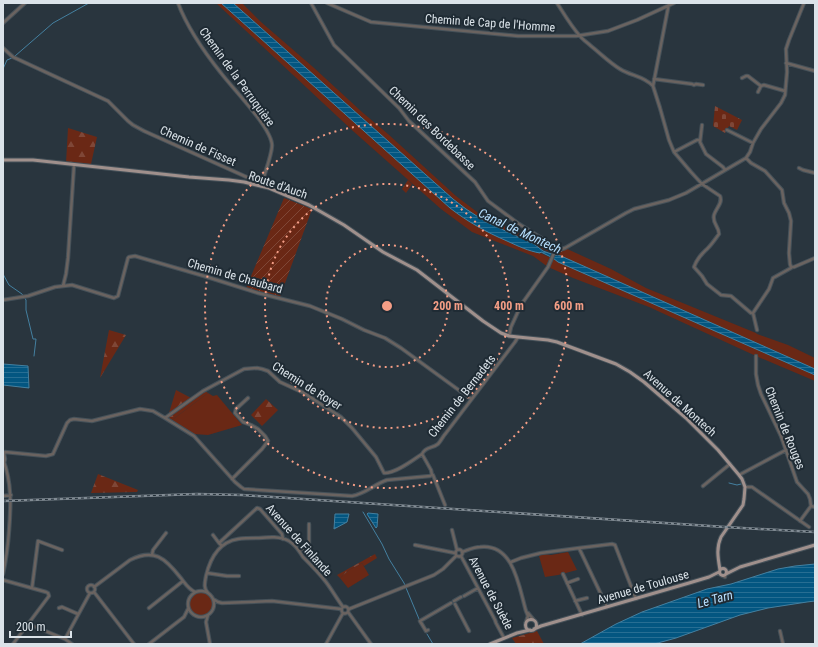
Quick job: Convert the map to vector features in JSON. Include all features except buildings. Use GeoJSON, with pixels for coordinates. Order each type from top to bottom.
{"type":"FeatureCollection","features":[{"type":"Feature","properties":{"kind":"main road","name":"Route d'Auch"},"geometry":{"type":"LineString","coordinates":[[3,160],[33,160],[229,180],[261,186],[309,204],[324,213],[382,252],[421,273],[483,321],[501,333],[509,336]]}},
{"type":"Feature","properties":{"kind":"main road","name":"Avenue de Montech"},"geometry":{"type":"LineString","coordinates":[[509,336],[557,342],[616,364],[630,372],[644,382],[705,436],[739,475],[745,487]]}},
{"type":"Feature","properties":{"kind":"main road"},"geometry":{"type":"LineString","coordinates":[[723,572],[718,560],[717,551],[719,541],[743,505],[745,487]]}},
{"type":"Feature","properties":{"kind":"main road","name":"Avenue de Toulouse"},"geometry":{"type":"LineString","coordinates":[[534,629],[815,545]]}},
{"type":"Feature","properties":{"kind":"main road"},"geometry":{"type":"LineString","coordinates":[[517,633],[523,629],[530,619],[547,625]]}},
{"type":"Feature","properties":{"kind":"main road"},"geometry":{"type":"LineString","coordinates":[[490,644],[517,633],[534,629],[536,626],[534,620]]}},
{"type":"Feature","properties":{"kind":"main road"},"geometry":{"type":"LineString","coordinates":[[526,623],[526,628],[530,630]]}},
{"type":"Feature","properties":{"kind":"street"},"geometry":{"type":"LineString","coordinates":[[3,23],[25,3]]}},
{"type":"Feature","properties":{"kind":"street","name":"Chemin de la Perruquière"},"geometry":{"type":"LineString","coordinates":[[178,3],[182,15],[212,62],[255,114],[271,139],[271,151],[261,186]]}},
{"type":"Feature","properties":{"kind":"street","name":"Chemin des Bordebasse"},"geometry":{"type":"LineString","coordinates":[[311,3],[334,45],[399,108],[408,120],[474,182],[488,201],[519,224],[549,242],[555,252]]}},
{"type":"Feature","properties":{"kind":"street","name":"Chemin de Cap de l'Homme"},"geometry":{"type":"LineString","coordinates":[[327,3],[371,22],[518,36],[580,36],[608,31],[674,3]]}},
{"type":"Feature","properties":{"kind":"street"},"geometry":{"type":"LineString","coordinates":[[557,3],[580,36],[617,67],[630,75],[649,82],[653,86]]}},
{"type":"Feature","properties":{"kind":"street"},"geometry":{"type":"LineString","coordinates":[[509,336],[511,327],[521,305],[548,267],[555,252],[565,248],[634,209],[677,197],[746,158],[761,129],[781,103],[784,95],[787,72],[786,50],[788,40],[804,3]]}},
{"type":"Feature","properties":{"kind":"street"},"geometry":{"type":"LineString","coordinates":[[669,4],[653,86],[674,152],[702,184],[721,198],[721,202],[715,212],[714,217],[714,222],[718,228],[718,234],[708,248],[700,255],[695,262],[694,267],[707,284],[721,295],[731,296],[753,313],[757,330]]}},
{"type":"Feature","properties":{"kind":"street","name":"Chemin de Fisset"},"geometry":{"type":"LineString","coordinates":[[3,48],[14,57],[108,101],[133,125],[144,131],[251,179],[255,184]]}},
{"type":"Feature","properties":{"kind":"street"},"geometry":{"type":"LineString","coordinates":[[786,63],[815,70]]}},
{"type":"Feature","properties":{"kind":"street"},"geometry":{"type":"LineString","coordinates":[[742,78],[748,76],[761,86],[765,85],[785,91]]}},
{"type":"Feature","properties":{"kind":"street"},"geometry":{"type":"LineString","coordinates":[[654,80],[703,85]]}},
{"type":"Feature","properties":{"kind":"street"},"geometry":{"type":"LineString","coordinates":[[758,92],[761,86]]}},
{"type":"Feature","properties":{"kind":"street"},"geometry":{"type":"LineString","coordinates":[[702,125],[700,140],[706,154],[725,170]]}},
{"type":"Feature","properties":{"kind":"street"},"geometry":{"type":"LineString","coordinates":[[727,130],[753,143]]}},
{"type":"Feature","properties":{"kind":"street"},"geometry":{"type":"LineString","coordinates":[[674,152],[697,140],[700,140]]}},
{"type":"Feature","properties":{"kind":"street"},"geometry":{"type":"LineString","coordinates":[[746,158],[751,163],[765,171],[782,190],[784,203],[791,221],[789,253],[791,267]]}},
{"type":"Feature","properties":{"kind":"street"},"geometry":{"type":"LineString","coordinates":[[63,286],[68,258],[74,165]]}},
{"type":"Feature","properties":{"kind":"street"},"geometry":{"type":"LineString","coordinates":[[799,168],[815,174]]}},
{"type":"Feature","properties":{"kind":"street","name":"Chemin de Chaubard"},"geometry":{"type":"LineString","coordinates":[[3,300],[24,297],[55,287],[72,285],[114,298],[118,296],[128,258],[135,256],[258,293],[310,306],[342,318],[364,330],[385,338],[472,399]]}},
{"type":"Feature","properties":{"kind":"street"},"geometry":{"type":"LineString","coordinates":[[753,313],[769,289],[773,278],[791,267],[815,258]]}},
{"type":"Feature","properties":{"kind":"street","name":"Chemin de Bernadets"},"geometry":{"type":"LineString","coordinates":[[422,454],[426,449],[434,446],[440,441],[518,337]]}},
{"type":"Feature","properties":{"kind":"street","name":"Chemin de Rouges"},"geometry":{"type":"LineString","coordinates":[[756,356],[756,374],[758,385],[786,450],[797,482],[808,494],[811,506]]}},
{"type":"Feature","properties":{"kind":"street","name":"Chemin de Royer"},"geometry":{"type":"LineString","coordinates":[[165,418],[203,391],[244,369],[262,369],[268,371],[280,382],[304,393],[341,417],[376,457],[384,472],[386,473],[392,471],[408,464],[422,454]]}},
{"type":"Feature","properties":{"kind":"street"},"geometry":{"type":"LineString","coordinates":[[232,479],[268,441],[266,436],[258,429],[243,422],[235,413],[236,409],[248,398]]}},
{"type":"Feature","properties":{"kind":"street"},"geometry":{"type":"LineString","coordinates":[[4,463],[5,452],[46,456],[53,454],[67,423],[70,420],[92,421],[140,409],[153,411],[194,436],[232,479],[245,489],[351,496],[358,495],[380,482],[387,480],[432,475]]}},
{"type":"Feature","properties":{"kind":"street"},"geometry":{"type":"LineString","coordinates":[[739,475],[786,450]]}},
{"type":"Feature","properties":{"kind":"street"},"geometry":{"type":"LineString","coordinates":[[422,454],[431,470],[445,505]]}},
{"type":"Feature","properties":{"kind":"street"},"geometry":{"type":"LineString","coordinates":[[3,459],[8,474],[11,511],[8,547],[3,574]]}},
{"type":"Feature","properties":{"kind":"street"},"geometry":{"type":"LineString","coordinates":[[703,486],[730,464]]}},
{"type":"Feature","properties":{"kind":"street"},"geometry":{"type":"LineString","coordinates":[[745,487],[752,487],[809,527]]}},
{"type":"Feature","properties":{"kind":"street"},"geometry":{"type":"LineString","coordinates":[[3,496],[10,495]]}},
{"type":"Feature","properties":{"kind":"street"},"geometry":{"type":"LineString","coordinates":[[800,521],[811,506],[815,507]]}},
{"type":"Feature","properties":{"kind":"street","name":"Avenue de Finlande"},"geometry":{"type":"LineString","coordinates":[[219,543],[257,508],[260,509],[282,534],[283,539],[292,543],[325,582],[342,608],[343,613]]}},
{"type":"Feature","properties":{"kind":"street"},"geometry":{"type":"LineString","coordinates":[[299,551],[309,543],[309,524]]}},
{"type":"Feature","properties":{"kind":"street"},"geometry":{"type":"LineString","coordinates":[[452,530],[456,553]]}},
{"type":"Feature","properties":{"kind":"street"},"geometry":{"type":"LineString","coordinates":[[152,555],[153,550],[166,533]]}},
{"type":"Feature","properties":{"kind":"street"},"geometry":{"type":"LineString","coordinates":[[213,535],[222,546]]}},
{"type":"Feature","properties":{"kind":"street"},"geometry":{"type":"LineString","coordinates":[[199,617],[205,617],[208,615],[212,612],[214,607],[213,600],[205,589],[205,584],[212,557],[222,546],[237,539],[271,537],[283,539]]}},
{"type":"Feature","properties":{"kind":"street"},"geometry":{"type":"LineString","coordinates":[[32,588],[38,541],[62,550]]}},
{"type":"Feature","properties":{"kind":"street"},"geometry":{"type":"LineString","coordinates":[[510,562],[541,553],[612,544],[615,545],[636,599]]}},
{"type":"Feature","properties":{"kind":"street"},"geometry":{"type":"LineString","coordinates":[[415,545],[456,553],[459,557],[462,555],[462,552]]}},
{"type":"Feature","properties":{"kind":"street"},"geometry":{"type":"LineString","coordinates":[[326,644],[343,613],[346,614],[348,610],[438,573],[460,550],[462,552],[479,547],[494,548],[503,554],[510,562],[528,616],[526,623]]}},
{"type":"Feature","properties":{"kind":"street"},"geometry":{"type":"LineString","coordinates":[[578,548],[607,607]]}},
{"type":"Feature","properties":{"kind":"street"},"geometry":{"type":"LineString","coordinates":[[65,639],[90,593],[88,590],[89,587],[94,587],[130,560],[141,555],[152,555],[165,560],[188,588],[190,597],[188,601],[188,609],[184,617]]}},
{"type":"Feature","properties":{"kind":"street","name":"Avenue de Suède"},"geometry":{"type":"LineString","coordinates":[[461,556],[504,638]]}},
{"type":"Feature","properties":{"kind":"street"},"geometry":{"type":"LineString","coordinates":[[207,573],[239,576]]}},
{"type":"Feature","properties":{"kind":"street"},"geometry":{"type":"LineString","coordinates":[[563,574],[582,615]]}},
{"type":"Feature","properties":{"kind":"street"},"geometry":{"type":"LineString","coordinates":[[567,583],[578,579]]}},
{"type":"Feature","properties":{"kind":"street"},"geometry":{"type":"LineString","coordinates":[[3,580],[49,594],[49,598],[13,644]]}},
{"type":"Feature","properties":{"kind":"street"},"geometry":{"type":"LineString","coordinates":[[149,608],[183,581]]}},
{"type":"Feature","properties":{"kind":"street"},"geometry":{"type":"LineString","coordinates":[[199,591],[205,584]]}},
{"type":"Feature","properties":{"kind":"street"},"geometry":{"type":"LineString","coordinates":[[94,587],[94,592],[134,644]]}},
{"type":"Feature","properties":{"kind":"street"},"geometry":{"type":"LineString","coordinates":[[188,588],[195,592]]}},
{"type":"Feature","properties":{"kind":"street"},"geometry":{"type":"LineString","coordinates":[[428,630],[426,631],[420,621],[478,588]]}},
{"type":"Feature","properties":{"kind":"street"},"geometry":{"type":"LineString","coordinates":[[190,597],[195,592],[199,591],[208,593]]}},
{"type":"Feature","properties":{"kind":"street"},"geometry":{"type":"LineString","coordinates":[[90,593],[94,592]]}},
{"type":"Feature","properties":{"kind":"street","name":"Avenue de Toulouse"},"geometry":{"type":"LineString","coordinates":[[575,601],[587,598]]}},
{"type":"Feature","properties":{"kind":"street"},"geometry":{"type":"LineString","coordinates":[[213,600],[222,603],[272,601],[342,608],[346,606],[371,644]]}},
{"type":"Feature","properties":{"kind":"street"},"geometry":{"type":"LineString","coordinates":[[214,607],[222,603]]}},
{"type":"Feature","properties":{"kind":"street"},"geometry":{"type":"LineString","coordinates":[[454,603],[469,631]]}},
{"type":"Feature","properties":{"kind":"street"},"geometry":{"type":"LineString","coordinates":[[59,608],[62,607],[78,614]]}},
{"type":"Feature","properties":{"kind":"street"},"geometry":{"type":"LineString","coordinates":[[188,609],[192,614],[203,620],[206,625]]}},
{"type":"Feature","properties":{"kind":"street"},"geometry":{"type":"LineString","coordinates":[[526,611],[534,620]]}},
{"type":"Feature","properties":{"kind":"street"},"geometry":{"type":"LineString","coordinates":[[149,644],[184,617],[192,614]]}},
{"type":"Feature","properties":{"kind":"street"},"geometry":{"type":"LineString","coordinates":[[208,615],[206,625],[210,644]]}},
{"type":"Feature","properties":{"kind":"street"},"geometry":{"type":"LineString","coordinates":[[28,624],[65,639],[72,644]]}},
{"type":"Feature","properties":{"kind":"street"},"geometry":{"type":"LineString","coordinates":[[780,631],[783,644]]}},
{"type":"Feature","properties":{"kind":"green space"},"geometry":{"type":"Polygon","coordinates":[[[216,3],[221,3],[450,208],[470,222],[515,245],[540,253],[815,375],[815,381],[649,307],[548,267],[533,256],[472,232],[441,209],[353,131],[216,3]]]}},
{"type":"Feature","properties":{"kind":"green space"},"geometry":{"type":"Polygon","coordinates":[[[233,3],[242,3],[261,22],[456,196],[477,212],[495,222],[527,236],[533,233],[549,243],[556,251],[565,248],[611,269],[646,288],[757,334],[788,345],[815,358],[815,369],[561,256],[542,249],[486,222],[453,199],[233,3]]]}},
{"type":"Feature","properties":{"kind":"green space"},"geometry":{"type":"Polygon","coordinates":[[[715,106],[742,120],[737,130],[729,126],[725,133],[713,126],[715,106]]]}},
{"type":"Feature","properties":{"kind":"green space"},"geometry":{"type":"Polygon","coordinates":[[[68,128],[97,137],[91,164],[66,163],[68,128]]]}},
{"type":"Feature","properties":{"kind":"green space"},"geometry":{"type":"Polygon","coordinates":[[[408,180],[412,184],[406,193],[402,189],[408,180]]]}},
{"type":"Feature","properties":{"kind":"green space"},"geometry":{"type":"Polygon","coordinates":[[[284,198],[312,209],[280,297],[246,288],[284,198]]]}},
{"type":"Feature","properties":{"kind":"green space"},"geometry":{"type":"Polygon","coordinates":[[[109,330],[126,335],[100,378],[109,330]]]}},
{"type":"Feature","properties":{"kind":"green space"},"geometry":{"type":"Polygon","coordinates":[[[176,390],[193,399],[205,391],[208,393],[172,420],[165,416],[169,413],[176,390]]]}},
{"type":"Feature","properties":{"kind":"green space"},"geometry":{"type":"Polygon","coordinates":[[[208,393],[213,396],[217,395],[242,425],[208,435],[194,434],[172,420],[208,393]]]}},
{"type":"Feature","properties":{"kind":"green space"},"geometry":{"type":"Polygon","coordinates":[[[266,399],[278,410],[262,426],[251,415],[266,399]]]}},
{"type":"Feature","properties":{"kind":"green space"},"geometry":{"type":"Polygon","coordinates":[[[98,474],[138,490],[137,492],[91,493],[98,474]]]}},
{"type":"Feature","properties":{"kind":"green space"},"geometry":{"type":"Polygon","coordinates":[[[568,552],[577,570],[545,577],[539,556],[543,554],[551,555],[568,552]]]}},
{"type":"Feature","properties":{"kind":"green space"},"geometry":{"type":"Polygon","coordinates":[[[375,554],[377,558],[364,566],[362,563],[349,570],[340,578],[337,575],[375,554]]]}},
{"type":"Feature","properties":{"kind":"green space"},"geometry":{"type":"Polygon","coordinates":[[[362,563],[369,575],[348,588],[340,578],[349,570],[362,563]]]}},
{"type":"Feature","properties":{"kind":"green space"},"geometry":{"type":"Polygon","coordinates":[[[201,592],[209,596],[213,604],[209,612],[201,616],[193,612],[189,604],[193,596],[201,592]]]}},
{"type":"Feature","properties":{"kind":"green space"},"geometry":{"type":"Polygon","coordinates":[[[537,631],[544,644],[516,644],[512,638],[537,631]]]}},
{"type":"Feature","properties":{"kind":"water"},"geometry":{"type":"Polygon","coordinates":[[[221,3],[233,3],[453,199],[486,222],[534,244],[543,251],[561,256],[815,369],[815,375],[558,262],[541,252],[531,251],[515,245],[470,222],[450,208],[221,3]]]}},
{"type":"Feature","properties":{"kind":"water"},"geometry":{"type":"Polygon","coordinates":[[[3,364],[28,366],[29,388],[3,385],[3,364]]]}},
{"type":"Feature","properties":{"kind":"water"},"geometry":{"type":"Polygon","coordinates":[[[335,514],[349,514],[347,522],[334,529],[335,514]]]}},
{"type":"Feature","properties":{"kind":"water"},"geometry":{"type":"Polygon","coordinates":[[[367,514],[378,514],[376,528],[367,514]]]}},
{"type":"Feature","properties":{"kind":"water","name":"Le Tarn"},"geometry":{"type":"Polygon","coordinates":[[[815,564],[815,601],[768,608],[740,615],[676,638],[654,644],[580,644],[616,624],[642,612],[707,589],[731,584],[778,569],[815,564]]]}},
{"type":"Feature","properties":{"kind":"waterway"},"geometry":{"type":"LineString","coordinates":[[15,56],[53,23],[89,3]]}},
{"type":"Feature","properties":{"kind":"waterway"},"geometry":{"type":"LineString","coordinates":[[3,69],[7,60],[12,58]]}},
{"type":"Feature","properties":{"kind":"waterway"},"geometry":{"type":"LineString","coordinates":[[3,274],[9,285],[22,294],[26,300],[26,310],[33,339],[36,339],[34,356]]}},
{"type":"Feature","properties":{"kind":"waterway"},"geometry":{"type":"LineString","coordinates":[[729,483],[737,485],[741,484]]}},
{"type":"Feature","properties":{"kind":"waterway"},"geometry":{"type":"LineString","coordinates":[[363,512],[404,583],[419,619]]}},
{"type":"Feature","properties":{"kind":"waterway"},"geometry":{"type":"LineString","coordinates":[[427,634],[433,644]]}},
{"type":"Feature","properties":{"kind":"railway"},"geometry":{"type":"LineString","coordinates":[[3,501],[197,494],[242,495],[815,532]]}},
{"type":"Feature","properties":{"kind":"water label","name":"Canal de Montech"},"geometry":{"type":"Point","coordinates":[520,231]}}]}
